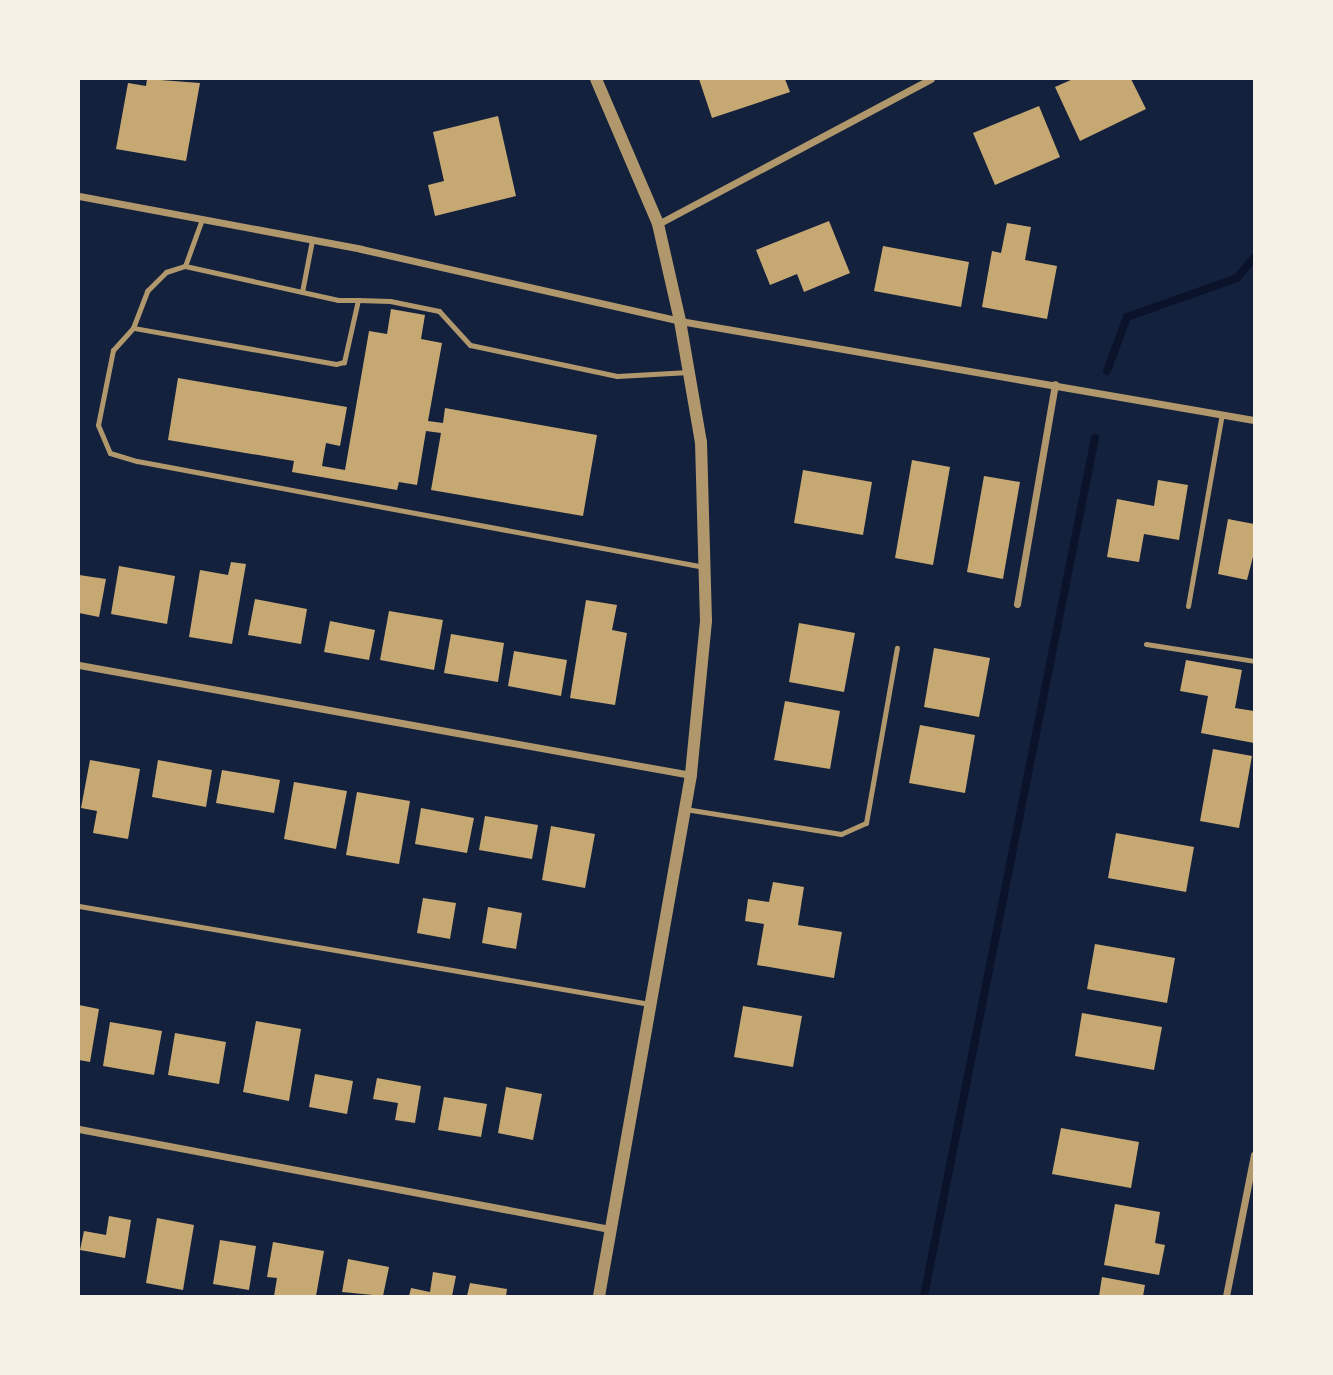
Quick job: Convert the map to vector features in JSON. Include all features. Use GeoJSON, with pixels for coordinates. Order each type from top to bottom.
{"type":"FeatureCollection","features":[{"type":"Feature","properties":{"kind":"street"},"geometry":{"type":"LineString","coordinates":[[596,79],[658,224],[680,321],[701,443],[706,621],[691,775],[599,1296]]}},
{"type":"Feature","properties":{"kind":"street"},"geometry":{"type":"LineString","coordinates":[[658,224],[932,79]]}},
{"type":"Feature","properties":{"kind":"street"},"geometry":{"type":"LineString","coordinates":[[79,196],[312,240],[680,321],[1254,420]]}},
{"type":"Feature","properties":{"kind":"street"},"geometry":{"type":"LineString","coordinates":[[1017,604],[1055,384]]}},
{"type":"Feature","properties":{"kind":"street"},"geometry":{"type":"LineString","coordinates":[[79,665],[691,775]]}},
{"type":"Feature","properties":{"kind":"street"},"geometry":{"type":"LineString","coordinates":[[79,1129],[610,1229]]}},
{"type":"Feature","properties":{"kind":"street"},"geometry":{"type":"LineString","coordinates":[[1226,1296],[1254,1155]]}},
{"type":"Feature","properties":{"kind":"lane"},"geometry":{"type":"LineString","coordinates":[[185,266],[202,219]]}},
{"type":"Feature","properties":{"kind":"lane"},"geometry":{"type":"LineString","coordinates":[[302,292],[312,240]]}},
{"type":"Feature","properties":{"kind":"lane"},"geometry":{"type":"LineString","coordinates":[[689,372],[617,376],[470,345],[439,311],[390,301],[358,300],[302,292],[185,266],[166,272],[147,291],[133,328],[113,350],[98,425],[110,453],[705,567]]}},
{"type":"Feature","properties":{"kind":"lane"},"geometry":{"type":"LineString","coordinates":[[133,328],[336,364],[344,362],[358,300]]}},
{"type":"Feature","properties":{"kind":"lane"},"geometry":{"type":"LineString","coordinates":[[1188,606],[1222,414]]}},
{"type":"Feature","properties":{"kind":"lane"},"geometry":{"type":"LineString","coordinates":[[1146,644],[1254,661]]}},
{"type":"Feature","properties":{"kind":"lane"},"geometry":{"type":"LineString","coordinates":[[685,809],[841,834],[866,822],[897,648]]}},
{"type":"Feature","properties":{"kind":"lane"},"geometry":{"type":"LineString","coordinates":[[79,906],[650,1004]]}},
{"type":"Feature","properties":{"kind":"building"},"geometry":{"type":"Polygon","coordinates":[[[147,79],[200,83],[186,161],[116,149],[128,83],[146,86],[147,79]]]}},
{"type":"Feature","properties":{"kind":"building"},"geometry":{"type":"Polygon","coordinates":[[[699,79],[785,79],[790,92],[712,118],[699,79]]]}},
{"type":"Feature","properties":{"kind":"building"},"geometry":{"type":"Polygon","coordinates":[[[1073,79],[1131,79],[1146,109],[1080,141],[1055,87],[1073,79]]]}},
{"type":"Feature","properties":{"kind":"building"},"geometry":{"type":"Polygon","coordinates":[[[1039,106],[1060,157],[995,185],[973,133],[1039,106]]]}},
{"type":"Feature","properties":{"kind":"building"},"geometry":{"type":"Polygon","coordinates":[[[498,116],[516,196],[435,216],[428,185],[444,181],[433,132],[498,116]]]}},
{"type":"Feature","properties":{"kind":"building"},"geometry":{"type":"Polygon","coordinates":[[[829,221],[850,273],[804,292],[797,274],[770,285],[756,250],[829,221]]]}},
{"type":"Feature","properties":{"kind":"building"},"geometry":{"type":"Polygon","coordinates":[[[1007,223],[1031,227],[1025,260],[1057,266],[1047,319],[982,307],[992,251],[1001,253],[1007,223]]]}},
{"type":"Feature","properties":{"kind":"building"},"geometry":{"type":"Polygon","coordinates":[[[883,246],[969,262],[961,307],[874,291],[883,246]]]}},
{"type":"Feature","properties":{"kind":"building"},"geometry":{"type":"Polygon","coordinates":[[[391,309],[425,315],[421,339],[442,343],[428,421],[443,423],[445,408],[597,435],[583,516],[431,490],[441,433],[426,431],[417,485],[399,482],[397,490],[292,472],[294,461],[168,440],[178,378],[347,407],[340,446],[326,443],[322,466],[345,470],[369,331],[387,334],[391,309]]]}},
{"type":"Feature","properties":{"kind":"building"},"geometry":{"type":"Polygon","coordinates":[[[912,460],[950,467],[933,565],[895,558],[912,460]]]}},
{"type":"Feature","properties":{"kind":"building"},"geometry":{"type":"Polygon","coordinates":[[[803,470],[872,482],[863,535],[794,523],[803,470]]]}},
{"type":"Feature","properties":{"kind":"building"},"geometry":{"type":"Polygon","coordinates":[[[984,476],[1020,482],[1003,579],[967,572],[984,476]]]}},
{"type":"Feature","properties":{"kind":"building"},"geometry":{"type":"Polygon","coordinates":[[[1158,480],[1188,485],[1179,540],[1144,534],[1139,562],[1107,557],[1117,499],[1154,506],[1158,480]]]}},
{"type":"Feature","properties":{"kind":"building"},"geometry":{"type":"Polygon","coordinates":[[[1228,519],[1254,524],[1254,553],[1247,580],[1218,574],[1228,519]]]}},
{"type":"Feature","properties":{"kind":"building"},"geometry":{"type":"Polygon","coordinates":[[[231,562],[246,564],[232,644],[189,637],[200,570],[228,575],[231,562]]]}},
{"type":"Feature","properties":{"kind":"building"},"geometry":{"type":"Polygon","coordinates":[[[119,566],[175,576],[167,624],[111,614],[119,566]]]}},
{"type":"Feature","properties":{"kind":"building"},"geometry":{"type":"Polygon","coordinates":[[[79,575],[106,579],[99,617],[79,613],[79,575]]]}},
{"type":"Feature","properties":{"kind":"building"},"geometry":{"type":"Polygon","coordinates":[[[255,599],[307,609],[301,644],[248,635],[255,599]]]}},
{"type":"Feature","properties":{"kind":"building"},"geometry":{"type":"Polygon","coordinates":[[[586,600],[617,605],[612,630],[627,633],[615,705],[570,698],[586,600]]]}},
{"type":"Feature","properties":{"kind":"building"},"geometry":{"type":"Polygon","coordinates":[[[389,611],[443,620],[434,670],[380,660],[389,611]]]}},
{"type":"Feature","properties":{"kind":"building"},"geometry":{"type":"Polygon","coordinates":[[[330,621],[375,630],[369,660],[324,652],[330,621]]]}},
{"type":"Feature","properties":{"kind":"building"},"geometry":{"type":"Polygon","coordinates":[[[799,623],[855,633],[844,692],[789,682],[799,623]]]}},
{"type":"Feature","properties":{"kind":"building"},"geometry":{"type":"Polygon","coordinates":[[[451,634],[504,643],[498,682],[444,673],[451,634]]]}},
{"type":"Feature","properties":{"kind":"building"},"geometry":{"type":"Polygon","coordinates":[[[934,648],[990,658],[979,717],[924,707],[934,648]]]}},
{"type":"Feature","properties":{"kind":"building"},"geometry":{"type":"Polygon","coordinates":[[[514,651],[567,660],[561,696],[508,686],[514,651]]]}},
{"type":"Feature","properties":{"kind":"building"},"geometry":{"type":"Polygon","coordinates":[[[1186,660],[1242,670],[1235,708],[1254,711],[1254,743],[1201,733],[1208,696],[1180,691],[1186,660]]]}},
{"type":"Feature","properties":{"kind":"building"},"geometry":{"type":"Polygon","coordinates":[[[785,701],[840,711],[830,769],[774,760],[785,701]]]}},
{"type":"Feature","properties":{"kind":"building"},"geometry":{"type":"Polygon","coordinates":[[[920,725],[975,735],[965,793],[909,783],[920,725]]]}},
{"type":"Feature","properties":{"kind":"building"},"geometry":{"type":"Polygon","coordinates":[[[1213,749],[1252,756],[1239,828],[1200,821],[1213,749]]]}},
{"type":"Feature","properties":{"kind":"building"},"geometry":{"type":"Polygon","coordinates":[[[90,760],[140,769],[128,839],[93,833],[97,811],[81,808],[90,760]]]}},
{"type":"Feature","properties":{"kind":"building"},"geometry":{"type":"Polygon","coordinates":[[[158,760],[212,770],[206,807],[152,797],[158,760]]]}},
{"type":"Feature","properties":{"kind":"building"},"geometry":{"type":"Polygon","coordinates":[[[222,770],[280,780],[274,813],[216,803],[222,770]]]}},
{"type":"Feature","properties":{"kind":"building"},"geometry":{"type":"Polygon","coordinates":[[[294,782],[347,791],[336,849],[284,839],[294,782]]]}},
{"type":"Feature","properties":{"kind":"building"},"geometry":{"type":"Polygon","coordinates":[[[357,792],[410,801],[399,864],[346,855],[357,792]]]}},
{"type":"Feature","properties":{"kind":"building"},"geometry":{"type":"Polygon","coordinates":[[[421,808],[474,818],[467,853],[415,844],[421,808]]]}},
{"type":"Feature","properties":{"kind":"building"},"geometry":{"type":"Polygon","coordinates":[[[485,816],[538,825],[532,859],[479,850],[485,816]]]}},
{"type":"Feature","properties":{"kind":"building"},"geometry":{"type":"Polygon","coordinates":[[[551,826],[595,834],[585,888],[542,880],[551,826]]]}},
{"type":"Feature","properties":{"kind":"building"},"geometry":{"type":"Polygon","coordinates":[[[1116,833],[1194,847],[1186,892],[1108,878],[1116,833]]]}},
{"type":"Feature","properties":{"kind":"building"},"geometry":{"type":"Polygon","coordinates":[[[773,882],[804,887],[798,925],[842,932],[834,978],[757,965],[764,924],[745,921],[748,899],[769,902],[773,882]]]}},
{"type":"Feature","properties":{"kind":"building"},"geometry":{"type":"Polygon","coordinates":[[[423,898],[456,903],[450,939],[417,933],[423,898]]]}},
{"type":"Feature","properties":{"kind":"building"},"geometry":{"type":"Polygon","coordinates":[[[488,907],[522,913],[516,949],[482,943],[488,907]]]}},
{"type":"Feature","properties":{"kind":"building"},"geometry":{"type":"Polygon","coordinates":[[[1095,944],[1175,958],[1167,1003],[1087,989],[1095,944]]]}},
{"type":"Feature","properties":{"kind":"building"},"geometry":{"type":"Polygon","coordinates":[[[79,1005],[99,1009],[90,1062],[79,1060],[79,1005]]]}},
{"type":"Feature","properties":{"kind":"building"},"geometry":{"type":"Polygon","coordinates":[[[743,1006],[802,1016],[793,1067],[734,1057],[743,1006]]]}},
{"type":"Feature","properties":{"kind":"building"},"geometry":{"type":"Polygon","coordinates":[[[1082,1013],[1162,1027],[1154,1070],[1075,1056],[1082,1013]]]}},
{"type":"Feature","properties":{"kind":"building"},"geometry":{"type":"Polygon","coordinates":[[[256,1021],[301,1029],[289,1101],[243,1092],[256,1021]]]}},
{"type":"Feature","properties":{"kind":"building"},"geometry":{"type":"Polygon","coordinates":[[[110,1022],[162,1031],[154,1075],[103,1066],[110,1022]]]}},
{"type":"Feature","properties":{"kind":"building"},"geometry":{"type":"Polygon","coordinates":[[[175,1033],[226,1042],[219,1084],[168,1075],[175,1033]]]}},
{"type":"Feature","properties":{"kind":"building"},"geometry":{"type":"Polygon","coordinates":[[[315,1074],[353,1081],[347,1114],[309,1107],[315,1074]]]}},
{"type":"Feature","properties":{"kind":"building"},"geometry":{"type":"Polygon","coordinates":[[[377,1078],[421,1086],[415,1123],[395,1120],[398,1103],[373,1099],[377,1078]]]}},
{"type":"Feature","properties":{"kind":"building"},"geometry":{"type":"Polygon","coordinates":[[[506,1087],[542,1094],[533,1140],[498,1133],[506,1087]]]}},
{"type":"Feature","properties":{"kind":"building"},"geometry":{"type":"Polygon","coordinates":[[[444,1097],[487,1104],[481,1137],[438,1130],[444,1097]]]}},
{"type":"Feature","properties":{"kind":"building"},"geometry":{"type":"Polygon","coordinates":[[[1061,1128],[1139,1142],[1131,1188],[1052,1174],[1061,1128]]]}},
{"type":"Feature","properties":{"kind":"building"},"geometry":{"type":"Polygon","coordinates":[[[1115,1204],[1160,1212],[1155,1243],[1165,1245],[1159,1275],[1104,1265],[1115,1204]]]}},
{"type":"Feature","properties":{"kind":"building"},"geometry":{"type":"Polygon","coordinates":[[[109,1216],[131,1220],[125,1258],[80,1250],[84,1231],[106,1235],[109,1216]]]}},
{"type":"Feature","properties":{"kind":"building"},"geometry":{"type":"Polygon","coordinates":[[[157,1218],[194,1225],[183,1290],[146,1283],[157,1218]]]}},
{"type":"Feature","properties":{"kind":"building"},"geometry":{"type":"Polygon","coordinates":[[[220,1240],[256,1246],[249,1290],[213,1284],[220,1240]]]}},
{"type":"Feature","properties":{"kind":"building"},"geometry":{"type":"Polygon","coordinates":[[[273,1242],[324,1251],[316,1296],[274,1296],[277,1278],[267,1277],[273,1242]]]}},
{"type":"Feature","properties":{"kind":"building"},"geometry":{"type":"Polygon","coordinates":[[[348,1259],[389,1267],[383,1296],[342,1292],[348,1259]]]}},
{"type":"Feature","properties":{"kind":"building"},"geometry":{"type":"Polygon","coordinates":[[[433,1272],[456,1276],[452,1296],[409,1296],[411,1288],[430,1292],[433,1272]]]}},
{"type":"Feature","properties":{"kind":"building"},"geometry":{"type":"Polygon","coordinates":[[[1102,1277],[1145,1285],[1143,1296],[1099,1296],[1102,1277]]]}},
{"type":"Feature","properties":{"kind":"building"},"geometry":{"type":"Polygon","coordinates":[[[470,1283],[507,1289],[506,1296],[467,1296],[470,1283]]]}},
{"type":"Feature","properties":{"kind":"waterway"},"geometry":{"type":"LineString","coordinates":[[1107,371],[1127,317],[1237,278],[1254,258]]}},
{"type":"Feature","properties":{"kind":"waterway"},"geometry":{"type":"LineString","coordinates":[[924,1296],[1095,438]]}}]}
